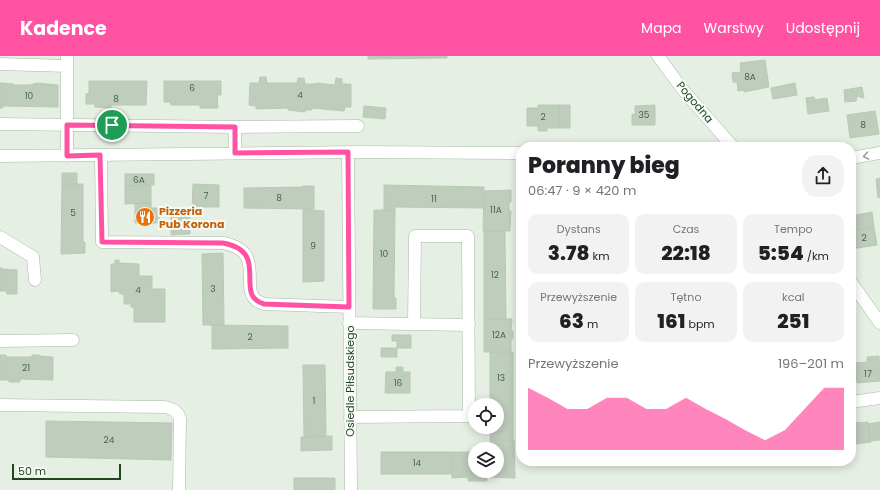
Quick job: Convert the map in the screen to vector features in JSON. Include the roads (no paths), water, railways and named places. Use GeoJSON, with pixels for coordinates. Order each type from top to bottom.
{"type":"FeatureCollection","features":[{"type":"Feature","properties":{"kind":"street","name":"Pogodna"},"geometry":{"type":"LineString","coordinates":[[658,56],[683,90],[729,142]]}},
{"type":"Feature","properties":{"kind":"street"},"geometry":{"type":"LineString","coordinates":[[0,64],[67,61],[67,156]]}},
{"type":"Feature","properties":{"kind":"street"},"geometry":{"type":"LineString","coordinates":[[0,124],[235,127],[358,126]]}},
{"type":"Feature","properties":{"kind":"street"},"geometry":{"type":"LineString","coordinates":[[235,127],[235,153]]}},
{"type":"Feature","properties":{"kind":"street"},"geometry":{"type":"LineString","coordinates":[[0,156],[348,152],[516,153]]}},
{"type":"Feature","properties":{"kind":"street","name":"Osiedle Piłsudskiego"},"geometry":{"type":"LineString","coordinates":[[348,152],[351,490]]}},
{"type":"Feature","properties":{"kind":"street"},"geometry":{"type":"LineString","coordinates":[[856,157],[880,153]]}},
{"type":"Feature","properties":{"kind":"street"},"geometry":{"type":"LineString","coordinates":[[100,155],[102,242],[223,243],[231,245],[238,248],[247,257],[249,262],[251,294],[253,299],[257,302],[264,304],[349,307]]}},
{"type":"Feature","properties":{"kind":"street"},"geometry":{"type":"LineString","coordinates":[[350,417],[469,416],[468,236],[415,236],[414,324]]}},
{"type":"Feature","properties":{"kind":"street"},"geometry":{"type":"LineString","coordinates":[[0,237],[32,257],[35,280]]}},
{"type":"Feature","properties":{"kind":"street"},"geometry":{"type":"LineString","coordinates":[[856,289],[880,323]]}},
{"type":"Feature","properties":{"kind":"street"},"geometry":{"type":"LineString","coordinates":[[349,323],[469,325]]}},
{"type":"Feature","properties":{"kind":"street"},"geometry":{"type":"LineString","coordinates":[[0,341],[73,340]]}},
{"type":"Feature","properties":{"kind":"street"},"geometry":{"type":"LineString","coordinates":[[856,401],[880,398]]}},
{"type":"Feature","properties":{"kind":"street"},"geometry":{"type":"LineString","coordinates":[[0,405],[171,408],[176,411],[180,419],[179,490]]}},
{"type":"Feature","properties":{"kind":"place","name":"Pizzeria Pub Korona"},"geometry":{"type":"Point","coordinates":[145,217]}}]}
